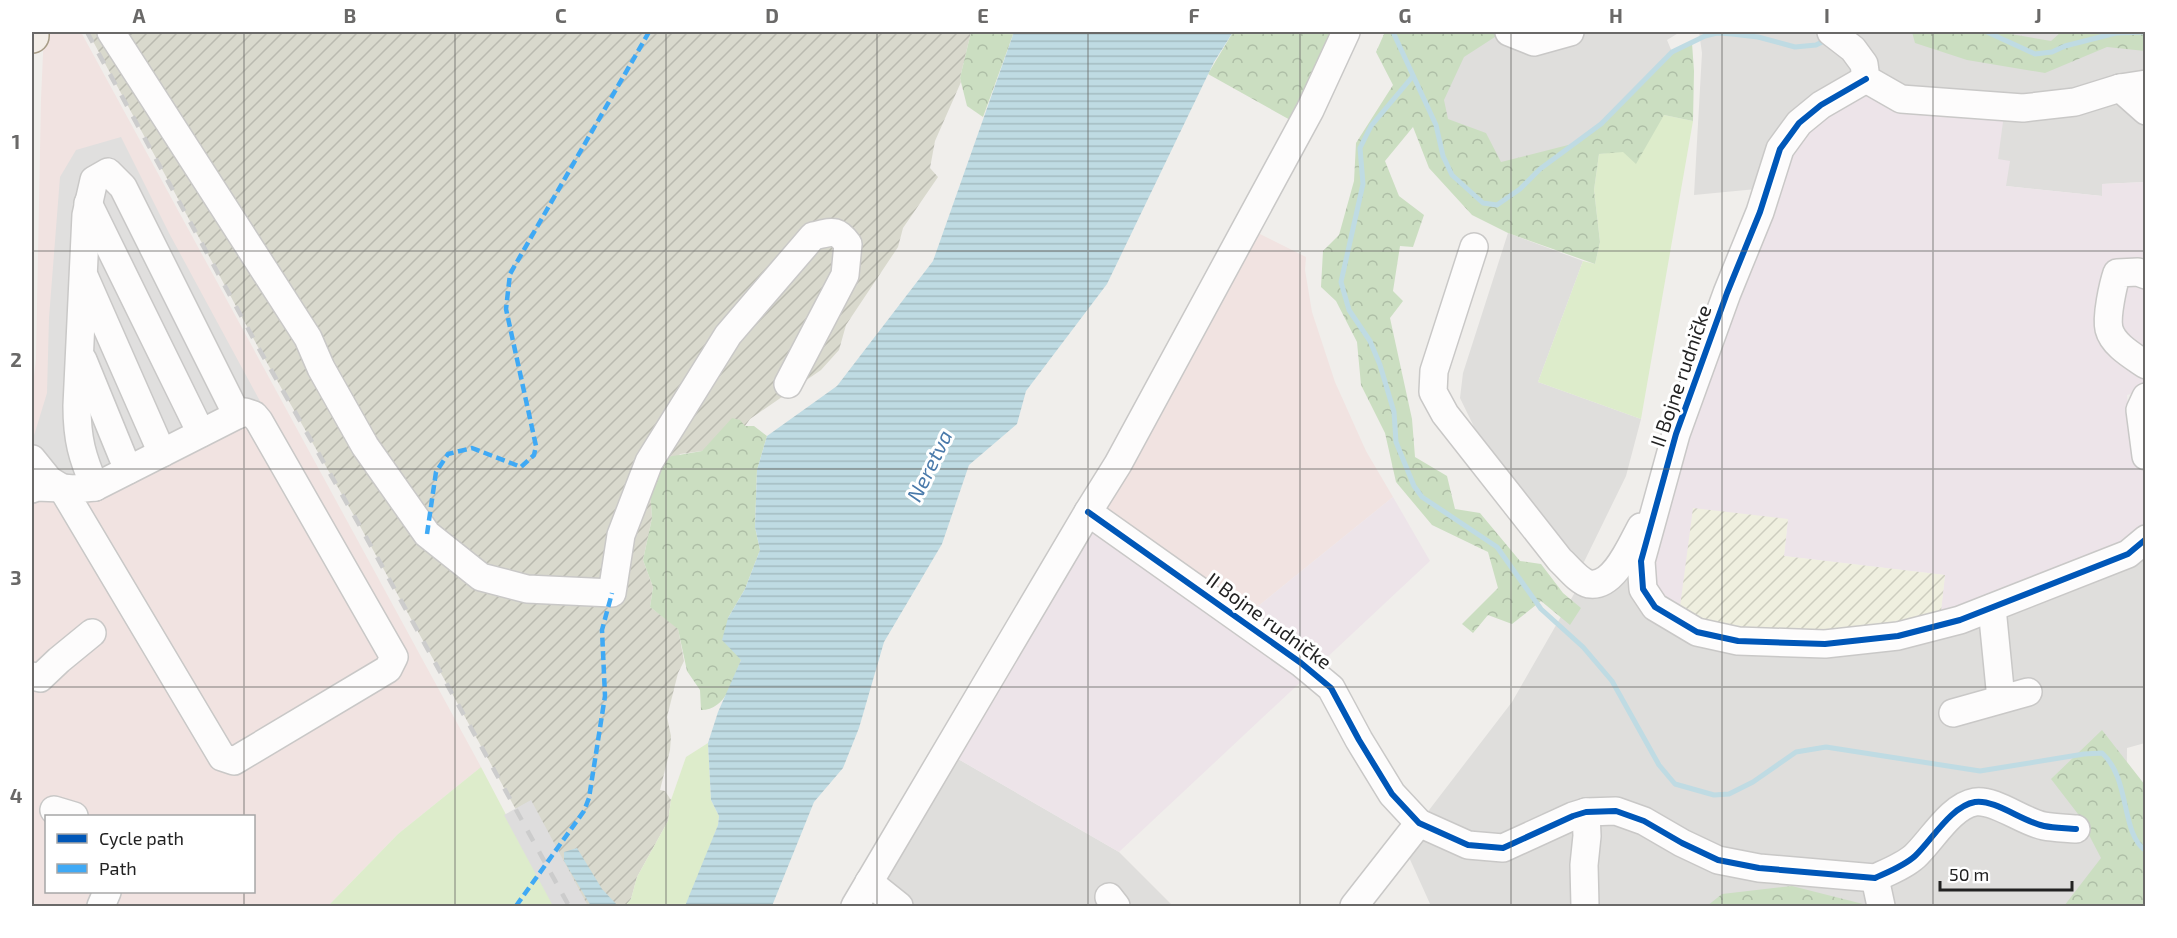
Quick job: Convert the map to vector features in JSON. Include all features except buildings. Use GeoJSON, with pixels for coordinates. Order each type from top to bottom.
{"type":"FeatureCollection","features":[{"type":"Feature","properties":{"kind":"street"},"geometry":{"type":"LineString","coordinates":[[111,32],[308,338],[321,368],[365,446],[427,534],[482,577],[527,589],[612,592],[621,535],[649,462],[728,335],[813,236],[832,231],[840,234],[848,244],[844,275],[788,384]]}},
{"type":"Feature","properties":{"kind":"street"},"geometry":{"type":"LineString","coordinates":[[855,906],[1118,464],[1305,118],[1346,32]]}},
{"type":"Feature","properties":{"kind":"street"},"geometry":{"type":"LineString","coordinates":[[1509,32],[1534,42],[1570,32]]}},
{"type":"Feature","properties":{"kind":"street"},"geometry":{"type":"LineString","coordinates":[[1838,37],[1864,64],[1866,79],[1901,99],[2023,108],[2074,102],[2133,86],[2145,111]]}},
{"type":"Feature","properties":{"kind":"street","name":"II Bojne rudničke"},"geometry":{"type":"LineString","coordinates":[[1866,79],[1821,105],[1806,117],[1780,149],[1760,212],[1727,293],[1676,434],[1641,561],[1643,589],[1655,607],[1697,632],[1738,641],[1825,644],[1898,636],[1960,620],[2128,554],[2145,539]]}},
{"type":"Feature","properties":{"kind":"street"},"geometry":{"type":"LineString","coordinates":[[95,487],[82,457],[77,429],[83,273],[88,203],[94,180],[108,172],[123,187],[237,415]]}},
{"type":"Feature","properties":{"kind":"street"},"geometry":{"type":"LineString","coordinates":[[88,203],[201,433]]}},
{"type":"Feature","properties":{"kind":"street","name":"II Bojne rudničke"},"geometry":{"type":"LineString","coordinates":[[1474,247],[1434,371],[1433,392],[1445,414],[1560,560],[1582,580],[1590,584],[1604,582],[1617,571],[1641,526],[1654,516]]}},
{"type":"Feature","properties":{"kind":"street"},"geometry":{"type":"LineString","coordinates":[[2145,275],[2138,272],[2117,273],[2112,290],[2109,329],[2123,349],[2145,365]]}},
{"type":"Feature","properties":{"kind":"street"},"geometry":{"type":"LineString","coordinates":[[83,273],[162,453]]}},
{"type":"Feature","properties":{"kind":"street"},"geometry":{"type":"LineString","coordinates":[[80,351],[128,470]]}},
{"type":"Feature","properties":{"kind":"street"},"geometry":{"type":"LineString","coordinates":[[2145,394],[2140,410],[2145,456]]}},
{"type":"Feature","properties":{"kind":"street"},"geometry":{"type":"LineString","coordinates":[[32,459],[49,480],[62,488],[222,757],[234,761],[388,669],[394,657],[254,415],[245,412],[237,415],[95,487],[74,489],[62,488],[36,487],[32,489]]}},
{"type":"Feature","properties":{"kind":"street","name":"II Bojne rudničke"},"geometry":{"type":"LineString","coordinates":[[1088,512],[1301,663],[1331,688],[1392,794],[1419,823],[1468,845],[1503,848],[1573,816],[1586,812],[1616,811],[1644,820],[1682,843],[1718,860],[1759,868],[1875,878]]}},
{"type":"Feature","properties":{"kind":"street"},"geometry":{"type":"LineString","coordinates":[[1992,608],[2001,699]]}},
{"type":"Feature","properties":{"kind":"street"},"geometry":{"type":"LineString","coordinates":[[32,676],[40,678],[92,633]]}},
{"type":"Feature","properties":{"kind":"street"},"geometry":{"type":"LineString","coordinates":[[1953,713],[2028,692]]}},
{"type":"Feature","properties":{"kind":"street"},"geometry":{"type":"LineString","coordinates":[[1881,906],[1875,878],[1913,857],[1958,809],[1976,802],[1993,803],[2015,816],[2043,826],[2076,828]]}},
{"type":"Feature","properties":{"kind":"street"},"geometry":{"type":"LineString","coordinates":[[1585,906],[1586,812]]}},
{"type":"Feature","properties":{"kind":"street"},"geometry":{"type":"LineString","coordinates":[[1354,906],[1419,823]]}},
{"type":"Feature","properties":{"kind":"street"},"geometry":{"type":"LineString","coordinates":[[869,882],[899,906]]}},
{"type":"Feature","properties":{"kind":"shaded area"},"geometry":{"type":"Polygon","coordinates":[[[44,32],[81,32],[481,767],[398,834],[328,906],[32,906],[32,394],[36,359],[44,32]]]}},
{"type":"Feature","properties":{"kind":"shaded area"},"geometry":{"type":"Polygon","coordinates":[[[88,32],[971,32],[961,82],[935,141],[930,168],[938,177],[903,228],[898,247],[846,325],[839,350],[821,370],[750,419],[745,426],[702,451],[680,454],[650,489],[652,518],[643,560],[653,587],[650,607],[678,628],[684,661],[678,673],[667,717],[671,736],[670,750],[660,790],[665,791],[671,800],[668,821],[637,877],[631,899],[625,906],[569,906],[361,528],[258,347],[88,32]]]}},
{"type":"Feature","properties":{"kind":"shaded area"},"geometry":{"type":"Polygon","coordinates":[[[1393,32],[1680,32],[1667,40],[1672,52],[1601,124],[1540,169],[1497,205],[1393,32]]]}},
{"type":"Feature","properties":{"kind":"shaded area"},"geometry":{"type":"Polygon","coordinates":[[[1699,32],[2145,32],[2145,182],[2102,184],[2102,196],[2006,186],[1767,188],[1694,195],[1702,53],[1699,32]]]}},
{"type":"Feature","properties":{"kind":"shaded area"},"geometry":{"type":"Polygon","coordinates":[[[1844,92],[2005,107],[1998,159],[2010,161],[2006,186],[2102,196],[2102,184],[2145,182],[2145,390],[2127,395],[2128,405],[2145,456],[2145,539],[1940,620],[1945,575],[1784,556],[1788,520],[1678,622],[1643,589],[1654,517],[1780,149],[1844,92]]]}},
{"type":"Feature","properties":{"kind":"shaded area"},"geometry":{"type":"Polygon","coordinates":[[[121,137],[169,233],[261,403],[74,489],[32,459],[32,442],[47,393],[49,318],[60,177],[76,150],[121,137]]]}},
{"type":"Feature","properties":{"kind":"shaded area"},"geometry":{"type":"Polygon","coordinates":[[[1246,227],[1306,257],[1305,270],[1312,312],[1335,382],[1366,451],[1393,497],[1241,620],[1088,512],[1246,227]]]}},
{"type":"Feature","properties":{"kind":"shaded area"},"geometry":{"type":"Polygon","coordinates":[[[1508,233],[1583,261],[1538,382],[1641,419],[1626,476],[1583,564],[1538,512],[1477,433],[1460,398],[1463,373],[1508,233]]]}},
{"type":"Feature","properties":{"kind":"shaded area"},"geometry":{"type":"Polygon","coordinates":[[[1393,497],[1430,561],[1119,852],[946,752],[1088,512],[1241,620],[1393,497]]]}},
{"type":"Feature","properties":{"kind":"shaded area"},"geometry":{"type":"Polygon","coordinates":[[[1641,526],[1643,589],[1898,636],[2145,539],[2145,743],[2127,748],[2126,868],[2104,906],[1431,906],[1403,844],[1512,702],[1582,580],[1590,584],[1641,526]]]}},
{"type":"Feature","properties":{"kind":"shaded area"},"geometry":{"type":"Polygon","coordinates":[[[946,752],[1119,852],[1173,906],[855,906],[946,752]]]}},
{"type":"Feature","properties":{"kind":"green space"},"geometry":{"type":"Polygon","coordinates":[[[971,32],[1014,32],[983,117],[967,106],[960,78],[971,32]]]}},
{"type":"Feature","properties":{"kind":"green space"},"geometry":{"type":"Polygon","coordinates":[[[1233,32],[1346,32],[1301,126],[1208,74],[1233,32]]]}},
{"type":"Feature","properties":{"kind":"green space"},"geometry":{"type":"Polygon","coordinates":[[[1385,32],[1495,32],[1498,35],[1464,57],[1444,100],[1448,119],[1486,133],[1501,162],[1576,143],[1601,124],[1672,52],[1692,43],[1693,121],[1664,115],[1636,164],[1623,152],[1599,154],[1594,190],[1600,242],[1595,264],[1508,233],[1472,215],[1429,168],[1413,127],[1385,161],[1399,196],[1424,215],[1413,247],[1400,246],[1393,291],[1403,301],[1390,318],[1412,419],[1415,457],[1447,476],[1455,509],[1480,513],[1520,561],[1541,564],[1563,593],[1581,608],[1570,625],[1541,601],[1512,624],[1488,615],[1473,633],[1462,624],[1498,588],[1488,552],[1432,525],[1396,482],[1385,433],[1361,385],[1357,342],[1336,301],[1321,287],[1323,251],[1339,235],[1354,181],[1356,143],[1393,85],[1376,52],[1385,32]]]}},
{"type":"Feature","properties":{"kind":"green space"},"geometry":{"type":"Polygon","coordinates":[[[1912,32],[1999,32],[2051,41],[2061,32],[2145,32],[2145,51],[2107,47],[2045,73],[1967,60],[1915,43],[1912,32]]]}},
{"type":"Feature","properties":{"kind":"green space"},"geometry":{"type":"Polygon","coordinates":[[[1664,115],[1693,121],[1641,419],[1538,382],[1583,261],[1595,264],[1600,242],[1594,190],[1599,154],[1623,151],[1664,115]]]}},
{"type":"Feature","properties":{"kind":"green space"},"geometry":{"type":"Polygon","coordinates":[[[732,418],[740,420],[745,426],[754,426],[767,436],[757,470],[755,527],[760,550],[745,589],[728,618],[741,660],[732,684],[723,699],[710,709],[701,710],[700,690],[687,671],[678,629],[650,607],[653,587],[643,560],[652,518],[650,490],[667,457],[702,451],[732,418]]]}},
{"type":"Feature","properties":{"kind":"green space"},"geometry":{"type":"Polygon","coordinates":[[[1693,508],[1788,519],[1784,556],[1945,575],[1940,620],[1825,644],[1678,622],[1693,508]]]}},
{"type":"Feature","properties":{"kind":"green space"},"geometry":{"type":"Polygon","coordinates":[[[2102,730],[2145,785],[2145,906],[2064,906],[2101,858],[2078,814],[2051,779],[2102,730]]]}},
{"type":"Feature","properties":{"kind":"green space"},"geometry":{"type":"Polygon","coordinates":[[[708,743],[711,800],[719,816],[718,825],[689,901],[685,906],[625,906],[631,899],[637,877],[668,821],[671,800],[686,757],[708,743]]]}},
{"type":"Feature","properties":{"kind":"green space"},"geometry":{"type":"Polygon","coordinates":[[[481,767],[554,906],[328,906],[398,834],[481,767]]]}},
{"type":"Feature","properties":{"kind":"green space"},"geometry":{"type":"Polygon","coordinates":[[[1792,886],[1865,906],[1707,906],[1722,894],[1792,886]]]}},
{"type":"Feature","properties":{"kind":"water","name":"Neretva"},"geometry":{"type":"Polygon","coordinates":[[[1014,32],[1233,32],[1214,62],[1107,284],[1026,391],[1017,424],[969,465],[942,544],[884,642],[859,728],[843,768],[814,802],[772,906],[685,906],[718,825],[719,816],[711,800],[708,743],[718,712],[741,660],[722,640],[728,618],[745,589],[760,550],[755,527],[757,470],[767,436],[837,386],[933,261],[1014,32]]]}},
{"type":"Feature","properties":{"kind":"water"},"geometry":{"type":"Polygon","coordinates":[[[577,848],[602,889],[618,906],[591,906],[564,861],[564,852],[577,848]]]}},
{"type":"Feature","properties":{"kind":"pier"},"geometry":{"type":"Polygon","coordinates":[[[531,800],[588,906],[553,906],[504,815],[531,800]]]}},
{"type":"Feature","properties":{"kind":"waterway"},"geometry":{"type":"LineString","coordinates":[[1393,32],[1436,125],[1443,156],[1452,175],[1483,203],[1497,205],[1520,189],[1540,169],[1601,124],[1672,52],[1705,36],[1717,33],[1758,37],[1795,47],[1816,45],[1828,39]]}},
{"type":"Feature","properties":{"kind":"waterway"},"geometry":{"type":"LineString","coordinates":[[1987,32],[2035,54],[2052,52],[2065,46],[2116,33],[2146,32]]}},
{"type":"Feature","properties":{"kind":"waterway"},"geometry":{"type":"LineString","coordinates":[[1413,76],[1371,126],[1360,148],[1363,184],[1341,282],[1349,310],[1370,341],[1380,365],[1394,412],[1396,442],[1414,486],[1422,497],[1497,547],[1541,609],[1583,647],[1612,681],[1659,765],[1675,784],[1714,795],[1729,794],[1753,782],[1796,752],[1826,747],[1980,771],[2102,753],[2111,764],[2117,777],[2132,832],[2146,851]]}},
{"type":"Feature","properties":{"kind":"railway"},"geometry":{"type":"LineString","coordinates":[[87,32],[258,347],[361,528],[569,906]]}},
{"type":"Feature","properties":{"kind":"marked path"},"geometry":{"type":"LineString","coordinates":[[427,534],[436,472],[448,454],[472,448],[521,467],[534,455],[536,446],[506,309],[510,274],[649,32]]}},
{"type":"Feature","properties":{"kind":"marked path"},"geometry":{"type":"LineString","coordinates":[[516,906],[584,811],[589,798],[605,696],[602,630],[612,593]]}},
{"type":"Feature","properties":{"kind":"cycle path"},"geometry":{"type":"LineString","coordinates":[[1866,79],[1821,105],[1799,123],[1780,149],[1760,212],[1727,293],[1676,434],[1641,561],[1643,589],[1655,607],[1697,632],[1738,641],[1825,644],[1898,636],[1960,620],[2128,554],[2146,539]]}},
{"type":"Feature","properties":{"kind":"cycle path"},"geometry":{"type":"LineString","coordinates":[[1088,512],[1301,663],[1331,688],[1392,794],[1419,823],[1468,845],[1503,848],[1573,816],[1586,812],[1616,811],[1644,821],[1718,860],[1759,868],[1875,878],[1911,860],[1942,824],[1958,810],[1975,802],[2000,807],[2036,824],[2076,829]]}}]}
